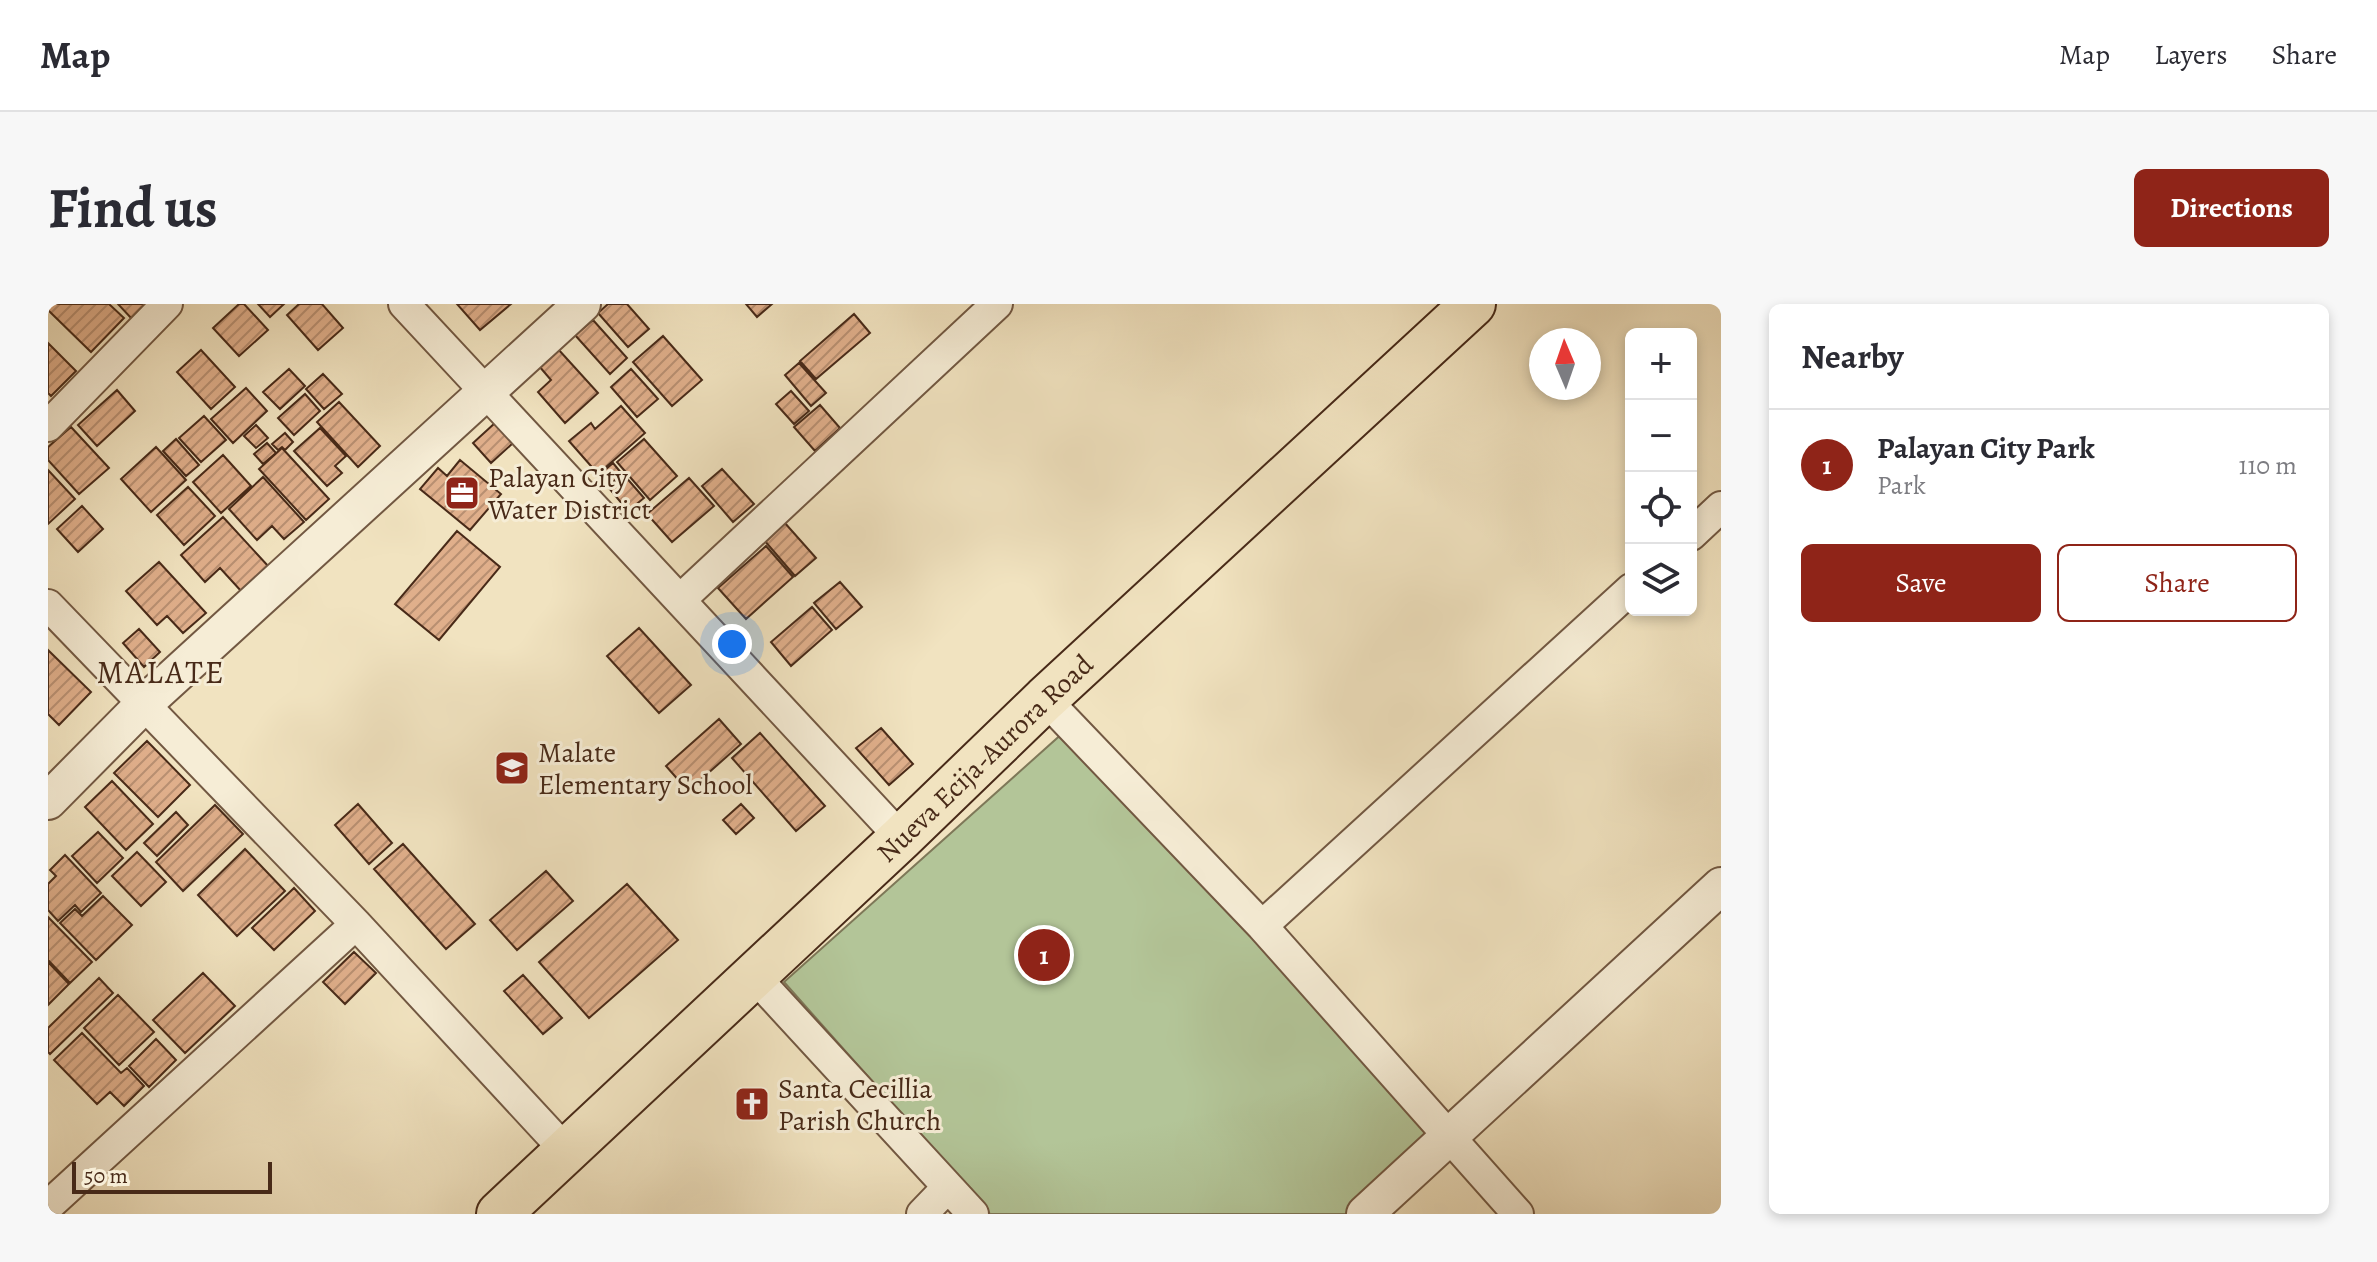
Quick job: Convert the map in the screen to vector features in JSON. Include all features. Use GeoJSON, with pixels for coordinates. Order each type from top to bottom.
{"type":"FeatureCollection","features":[{"type":"Feature","properties":{"kind":"main road","name":"Nueva Ecija-Aurora Road"},"geometry":{"type":"LineString","coordinates":[[499,1214],[1045,699],[1473,304]]}},
{"type":"Feature","properties":{"kind":"street"},"geometry":{"type":"LineString","coordinates":[[48,426],[167,304]]}},
{"type":"Feature","properties":{"kind":"street"},"geometry":{"type":"LineString","coordinates":[[404,304],[901,838]]}},
{"type":"Feature","properties":{"kind":"street"},"geometry":{"type":"LineString","coordinates":[[48,801],[145,703],[582,304]]}},
{"type":"Feature","properties":{"kind":"street"},"geometry":{"type":"LineString","coordinates":[[681,599],[997,304]]}},
{"type":"Feature","properties":{"kind":"street"},"geometry":{"type":"LineString","coordinates":[[1697,529],[1721,507]]}},
{"type":"Feature","properties":{"kind":"street"},"geometry":{"type":"LineString","coordinates":[[1262,926],[1625,594]]}},
{"type":"Feature","properties":{"kind":"street"},"geometry":{"type":"LineString","coordinates":[[48,605],[356,924],[566,1151]]}},
{"type":"Feature","properties":{"kind":"street"},"geometry":{"type":"LineString","coordinates":[[1045,699],[1262,926],[1518,1214]]}},
{"type":"Feature","properties":{"kind":"street"},"geometry":{"type":"LineString","coordinates":[[1365,1214],[1721,886]]}},
{"type":"Feature","properties":{"kind":"street"},"geometry":{"type":"LineString","coordinates":[[48,1206],[356,924]]}},
{"type":"Feature","properties":{"kind":"street"},"geometry":{"type":"LineString","coordinates":[[754,976],[973,1214]]}},
{"type":"Feature","properties":{"kind":"street"},"geometry":{"type":"LineString","coordinates":[[922,1214],[948,1187]]}},
{"type":"Feature","properties":{"kind":"green space"},"geometry":{"type":"Polygon","coordinates":[[[1064,732],[1250,929],[1434,1138],[1350,1214],[990,1214],[784,982],[1064,732]]]}},
{"type":"Feature","properties":{"kind":"building"},"geometry":{"type":"Polygon","coordinates":[[[50,304],[109,304],[124,318],[91,352],[48,310],[50,304]]]}},
{"type":"Feature","properties":{"kind":"building"},"geometry":{"type":"Polygon","coordinates":[[[118,304],[147,304],[132,319],[118,304]]]}},
{"type":"Feature","properties":{"kind":"building"},"geometry":{"type":"Polygon","coordinates":[[[239,304],[244,304],[268,330],[239,356],[213,328],[239,304]]]}},
{"type":"Feature","properties":{"kind":"building"},"geometry":{"type":"Polygon","coordinates":[[[258,304],[284,304],[270,317],[258,304]]]}},
{"type":"Feature","properties":{"kind":"building"},"geometry":{"type":"Polygon","coordinates":[[[299,304],[322,304],[343,328],[318,350],[287,315],[299,304]]]}},
{"type":"Feature","properties":{"kind":"building"},"geometry":{"type":"Polygon","coordinates":[[[457,304],[511,304],[480,330],[457,304]]]}},
{"type":"Feature","properties":{"kind":"building"},"geometry":{"type":"Polygon","coordinates":[[[608,304],[627,304],[649,329],[628,347],[598,313],[608,304]]]}},
{"type":"Feature","properties":{"kind":"building"},"geometry":{"type":"Polygon","coordinates":[[[746,304],[772,304],[757,317],[746,304]]]}},
{"type":"Feature","properties":{"kind":"building"},"geometry":{"type":"Polygon","coordinates":[[[854,314],[870,333],[816,379],[800,361],[854,314]]]}},
{"type":"Feature","properties":{"kind":"building"},"geometry":{"type":"Polygon","coordinates":[[[593,320],[627,358],[610,374],[575,335],[593,320]]]}},
{"type":"Feature","properties":{"kind":"building"},"geometry":{"type":"Polygon","coordinates":[[[663,336],[702,380],[672,406],[633,362],[663,336]]]}},
{"type":"Feature","properties":{"kind":"building"},"geometry":{"type":"Polygon","coordinates":[[[48,343],[76,371],[51,396],[48,393],[48,343]]]}},
{"type":"Feature","properties":{"kind":"building"},"geometry":{"type":"Polygon","coordinates":[[[558,349],[598,393],[565,423],[538,392],[551,380],[539,366],[558,349]]]}},
{"type":"Feature","properties":{"kind":"building"},"geometry":{"type":"Polygon","coordinates":[[[201,350],[235,387],[211,409],[177,372],[201,350]]]}},
{"type":"Feature","properties":{"kind":"building"},"geometry":{"type":"Polygon","coordinates":[[[799,363],[826,393],[811,406],[785,375],[799,363]]]}},
{"type":"Feature","properties":{"kind":"building"},"geometry":{"type":"Polygon","coordinates":[[[289,369],[305,386],[280,409],[263,392],[289,369]]]}},
{"type":"Feature","properties":{"kind":"building"},"geometry":{"type":"Polygon","coordinates":[[[631,369],[658,399],[637,417],[611,387],[631,369]]]}},
{"type":"Feature","properties":{"kind":"building"},"geometry":{"type":"Polygon","coordinates":[[[323,374],[342,394],[324,409],[306,389],[323,374]]]}},
{"type":"Feature","properties":{"kind":"building"},"geometry":{"type":"Polygon","coordinates":[[[246,388],[267,411],[233,443],[211,419],[246,388]]]}},
{"type":"Feature","properties":{"kind":"building"},"geometry":{"type":"Polygon","coordinates":[[[117,390],[135,411],[97,446],[78,425],[117,390]]]}},
{"type":"Feature","properties":{"kind":"building"},"geometry":{"type":"Polygon","coordinates":[[[791,391],[809,411],[794,424],[776,404],[791,391]]]}},
{"type":"Feature","properties":{"kind":"building"},"geometry":{"type":"Polygon","coordinates":[[[305,394],[320,411],[294,435],[278,418],[305,394]]]}},
{"type":"Feature","properties":{"kind":"building"},"geometry":{"type":"Polygon","coordinates":[[[339,402],[380,446],[358,467],[317,422],[339,402]]]}},
{"type":"Feature","properties":{"kind":"building"},"geometry":{"type":"Polygon","coordinates":[[[820,405],[840,428],[815,451],[794,427],[820,405]]]}},
{"type":"Feature","properties":{"kind":"building"},"geometry":{"type":"Polygon","coordinates":[[[621,406],[645,433],[598,474],[569,441],[591,423],[595,429],[621,406]]]}},
{"type":"Feature","properties":{"kind":"building"},"geometry":{"type":"Polygon","coordinates":[[[204,416],[226,440],[201,462],[179,438],[204,416]]]}},
{"type":"Feature","properties":{"kind":"building"},"geometry":{"type":"Polygon","coordinates":[[[495,423],[513,443],[491,463],[473,443],[495,423]]]}},
{"type":"Feature","properties":{"kind":"building"},"geometry":{"type":"Polygon","coordinates":[[[256,425],[268,438],[256,448],[244,436],[256,425]]]}},
{"type":"Feature","properties":{"kind":"building"},"geometry":{"type":"Polygon","coordinates":[[[71,427],[109,468],[79,494],[48,460],[48,447],[71,427]]]}},
{"type":"Feature","properties":{"kind":"building"},"geometry":{"type":"Polygon","coordinates":[[[320,428],[346,456],[335,466],[342,473],[327,486],[294,451],[320,428]]]}},
{"type":"Feature","properties":{"kind":"building"},"geometry":{"type":"Polygon","coordinates":[[[285,433],[293,442],[285,450],[282,447],[278,450],[272,444],[285,433]]]}},
{"type":"Feature","properties":{"kind":"building"},"geometry":{"type":"Polygon","coordinates":[[[176,439],[199,465],[186,476],[163,451],[176,439]]]}},
{"type":"Feature","properties":{"kind":"building"},"geometry":{"type":"Polygon","coordinates":[[[644,439],[677,476],[650,500],[617,462],[644,439]]]}},
{"type":"Feature","properties":{"kind":"building"},"geometry":{"type":"Polygon","coordinates":[[[267,443],[276,453],[263,464],[254,454],[267,443]]]}},
{"type":"Feature","properties":{"kind":"building"},"geometry":{"type":"Polygon","coordinates":[[[156,447],[186,480],[151,512],[121,479],[156,447]]]}},
{"type":"Feature","properties":{"kind":"building"},"geometry":{"type":"Polygon","coordinates":[[[282,448],[329,499],[306,520],[259,469],[282,448]]]}},
{"type":"Feature","properties":{"kind":"building"},"geometry":{"type":"Polygon","coordinates":[[[223,455],[251,486],[221,513],[193,482],[223,455]]]}},
{"type":"Feature","properties":{"kind":"building"},"geometry":{"type":"Polygon","coordinates":[[[460,460],[501,494],[470,530],[420,489],[438,468],[447,476],[460,460]]]}},
{"type":"Feature","properties":{"kind":"building"},"geometry":{"type":"Polygon","coordinates":[[[613,463],[622,474],[607,487],[598,476],[613,463]]]}},
{"type":"Feature","properties":{"kind":"building"},"geometry":{"type":"Polygon","coordinates":[[[722,469],[754,504],[733,522],[702,486],[722,469]]]}},
{"type":"Feature","properties":{"kind":"building"},"geometry":{"type":"Polygon","coordinates":[[[48,470],[75,499],[48,524],[48,470]]]}},
{"type":"Feature","properties":{"kind":"building"},"geometry":{"type":"Polygon","coordinates":[[[624,475],[644,498],[628,511],[609,488],[624,475]]]}},
{"type":"Feature","properties":{"kind":"building"},"geometry":{"type":"Polygon","coordinates":[[[263,477],[304,522],[284,539],[272,526],[257,540],[229,509],[263,477]]]}},
{"type":"Feature","properties":{"kind":"building"},"geometry":{"type":"Polygon","coordinates":[[[689,478],[714,506],[672,542],[647,514],[689,478]]]}},
{"type":"Feature","properties":{"kind":"building"},"geometry":{"type":"Polygon","coordinates":[[[188,487],[215,516],[184,545],[157,515],[188,487]]]}},
{"type":"Feature","properties":{"kind":"building"},"geometry":{"type":"Polygon","coordinates":[[[82,506],[103,529],[78,552],[57,529],[82,506]]]}},
{"type":"Feature","properties":{"kind":"building"},"geometry":{"type":"Polygon","coordinates":[[[223,517],[269,567],[242,592],[220,568],[205,582],[181,555],[223,517]]]}},
{"type":"Feature","properties":{"kind":"building"},"geometry":{"type":"Polygon","coordinates":[[[784,522],[816,558],[795,576],[764,540],[784,522]]]}},
{"type":"Feature","properties":{"kind":"building"},"geometry":{"type":"Polygon","coordinates":[[[457,531],[500,567],[439,640],[395,604],[457,531]]]}},
{"type":"Feature","properties":{"kind":"building"},"geometry":{"type":"Polygon","coordinates":[[[766,546],[793,577],[746,619],[718,588],[766,546]]]}},
{"type":"Feature","properties":{"kind":"building"},"geometry":{"type":"Polygon","coordinates":[[[159,562],[206,613],[183,633],[167,616],[157,625],[126,591],[159,562]]]}},
{"type":"Feature","properties":{"kind":"building"},"geometry":{"type":"Polygon","coordinates":[[[840,582],[862,607],[836,629],[814,603],[840,582]]]}},
{"type":"Feature","properties":{"kind":"building"},"geometry":{"type":"Polygon","coordinates":[[[812,607],[832,630],[791,666],[771,642],[812,607]]]}},
{"type":"Feature","properties":{"kind":"building"},"geometry":{"type":"Polygon","coordinates":[[[639,628],[691,685],[659,713],[607,656],[639,628]]]}},
{"type":"Feature","properties":{"kind":"building"},"geometry":{"type":"Polygon","coordinates":[[[139,629],[160,652],[144,667],[123,643],[139,629]]]}},
{"type":"Feature","properties":{"kind":"building"},"geometry":{"type":"Polygon","coordinates":[[[48,650],[91,692],[59,725],[48,714],[48,650]]]}},
{"type":"Feature","properties":{"kind":"building"},"geometry":{"type":"Polygon","coordinates":[[[719,719],[741,744],[688,791],[666,766],[719,719]]]}},
{"type":"Feature","properties":{"kind":"building"},"geometry":{"type":"Polygon","coordinates":[[[881,728],[913,764],[889,785],[856,748],[881,728]]]}},
{"type":"Feature","properties":{"kind":"building"},"geometry":{"type":"Polygon","coordinates":[[[760,733],[825,806],[796,831],[732,758],[760,733]]]}},
{"type":"Feature","properties":{"kind":"building"},"geometry":{"type":"Polygon","coordinates":[[[147,741],[190,785],[158,817],[114,773],[147,741]]]}},
{"type":"Feature","properties":{"kind":"building"},"geometry":{"type":"Polygon","coordinates":[[[112,781],[153,824],[126,850],[85,807],[112,781]]]}},
{"type":"Feature","properties":{"kind":"building"},"geometry":{"type":"Polygon","coordinates":[[[358,804],[392,843],[369,864],[335,825],[358,804]]]}},
{"type":"Feature","properties":{"kind":"building"},"geometry":{"type":"Polygon","coordinates":[[[741,804],[754,818],[736,834],[723,820],[741,804]]]}},
{"type":"Feature","properties":{"kind":"building"},"geometry":{"type":"Polygon","coordinates":[[[215,805],[243,834],[183,891],[156,862],[215,805]]]}},
{"type":"Feature","properties":{"kind":"building"},"geometry":{"type":"Polygon","coordinates":[[[176,812],[188,825],[157,856],[144,843],[176,812]]]}},
{"type":"Feature","properties":{"kind":"building"},"geometry":{"type":"Polygon","coordinates":[[[98,832],[123,858],[97,883],[72,856],[98,832]]]}},
{"type":"Feature","properties":{"kind":"building"},"geometry":{"type":"Polygon","coordinates":[[[403,844],[475,924],[446,949],[374,869],[403,844]]]}},
{"type":"Feature","properties":{"kind":"building"},"geometry":{"type":"Polygon","coordinates":[[[245,849],[285,891],[237,936],[198,895],[245,849]]]}},
{"type":"Feature","properties":{"kind":"building"},"geometry":{"type":"Polygon","coordinates":[[[137,852],[166,882],[141,906],[112,876],[137,852]]]}},
{"type":"Feature","properties":{"kind":"building"},"geometry":{"type":"Polygon","coordinates":[[[65,855],[101,893],[81,912],[75,905],[58,921],[48,910],[48,884],[56,876],[50,870],[65,855]]]}},
{"type":"Feature","properties":{"kind":"building"},"geometry":{"type":"Polygon","coordinates":[[[546,871],[573,901],[517,950],[490,920],[546,871]]]}},
{"type":"Feature","properties":{"kind":"building"},"geometry":{"type":"Polygon","coordinates":[[[627,884],[678,940],[589,1018],[539,962],[627,884]]]}},
{"type":"Feature","properties":{"kind":"building"},"geometry":{"type":"Polygon","coordinates":[[[294,888],[315,911],[274,950],[252,928],[294,888]]]}},
{"type":"Feature","properties":{"kind":"building"},"geometry":{"type":"Polygon","coordinates":[[[103,896],[132,925],[96,960],[60,923],[75,909],[82,916],[103,896]]]}},
{"type":"Feature","properties":{"kind":"building"},"geometry":{"type":"Polygon","coordinates":[[[48,917],[92,962],[70,983],[48,960],[48,917]]]}},
{"type":"Feature","properties":{"kind":"building"},"geometry":{"type":"Polygon","coordinates":[[[354,952],[376,973],[345,1004],[323,982],[354,952]]]}},
{"type":"Feature","properties":{"kind":"building"},"geometry":{"type":"Polygon","coordinates":[[[48,962],[69,984],[48,1005],[48,962]]]}},
{"type":"Feature","properties":{"kind":"building"},"geometry":{"type":"Polygon","coordinates":[[[203,973],[235,1006],[185,1053],[153,1020],[203,973]]]}},
{"type":"Feature","properties":{"kind":"building"},"geometry":{"type":"Polygon","coordinates":[[[523,975],[562,1018],[543,1034],[504,991],[523,975]]]}},
{"type":"Feature","properties":{"kind":"building"},"geometry":{"type":"Polygon","coordinates":[[[99,978],[113,993],[50,1054],[48,1028],[99,978]]]}},
{"type":"Feature","properties":{"kind":"building"},"geometry":{"type":"Polygon","coordinates":[[[118,995],[154,1032],[119,1065],[84,1028],[118,995]]]}},
{"type":"Feature","properties":{"kind":"building"},"geometry":{"type":"Polygon","coordinates":[[[82,1033],[121,1073],[127,1068],[144,1086],[124,1106],[110,1092],[97,1104],[54,1060],[82,1033]]]}},
{"type":"Feature","properties":{"kind":"building"},"geometry":{"type":"Polygon","coordinates":[[[156,1039],[176,1060],[149,1087],[129,1066],[156,1039]]]}},
{"type":"Feature","properties":{"kind":"place","name":"Palayan City Water District"},"geometry":{"type":"Point","coordinates":[462,493]}},
{"type":"Feature","properties":{"kind":"place","name":"Malate Elementary School"},"geometry":{"type":"Point","coordinates":[512,768]}},
{"type":"Feature","properties":{"kind":"place","name":"Palayan City Park"},"geometry":{"type":"Point","coordinates":[1044,955]}},
{"type":"Feature","properties":{"kind":"place","name":"Santa Cecillia Parish Church"},"geometry":{"type":"Point","coordinates":[752,1104]}},
{"type":"Feature","properties":{"kind":"district","name":"MALATE"},"geometry":{"type":"Point","coordinates":[161,672]}}]}
